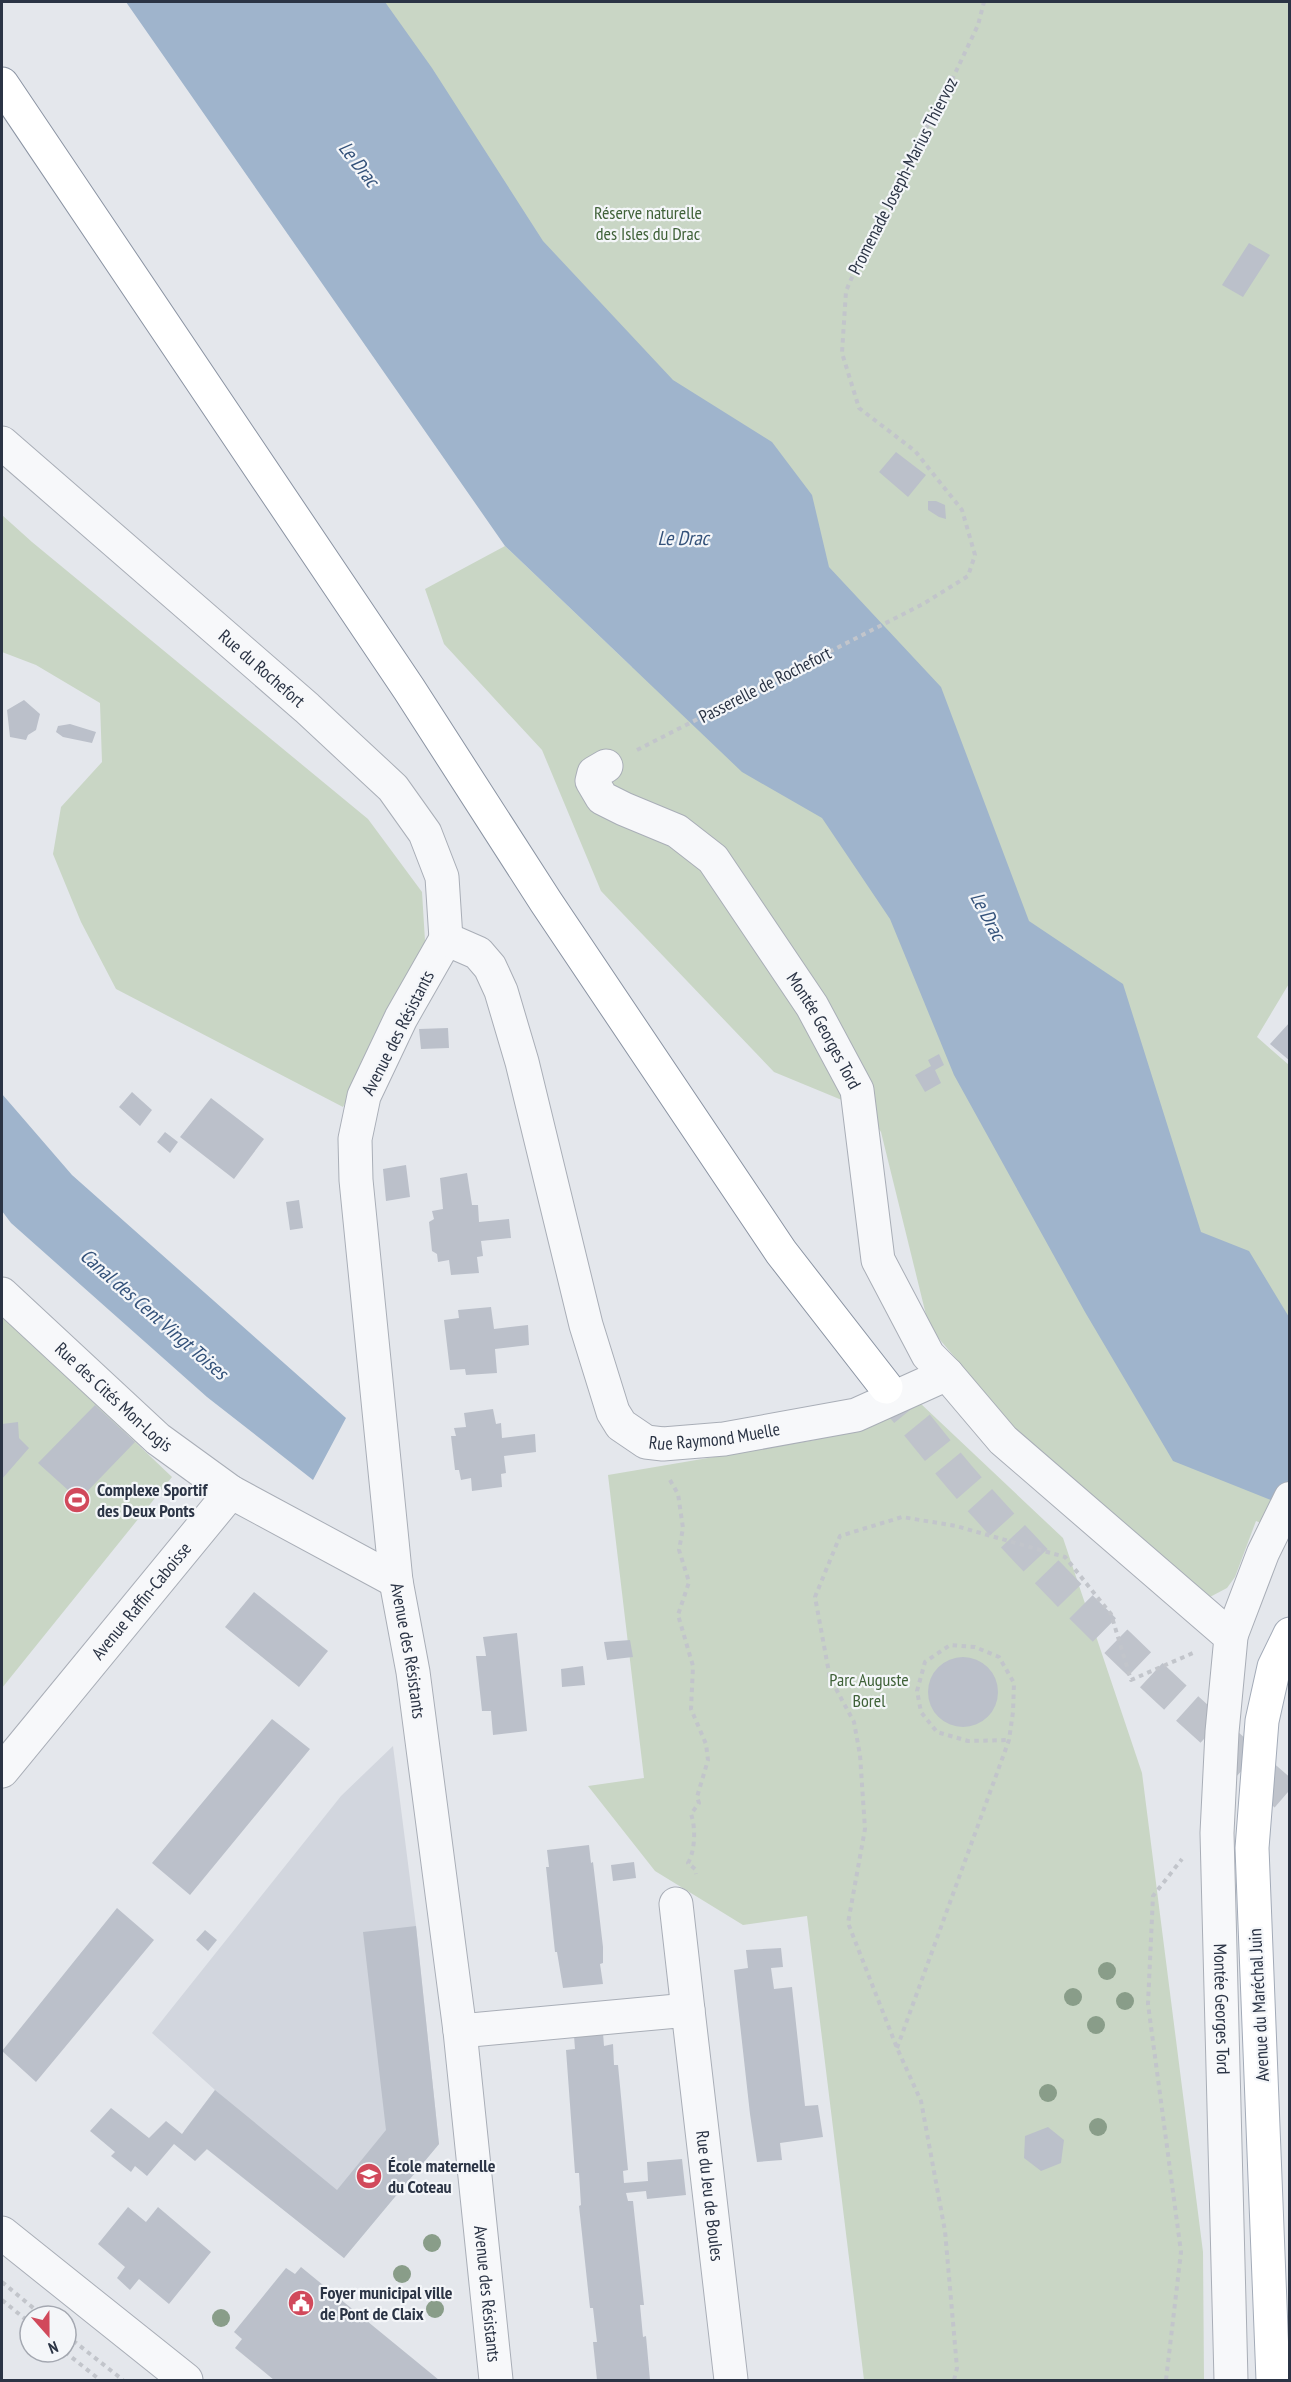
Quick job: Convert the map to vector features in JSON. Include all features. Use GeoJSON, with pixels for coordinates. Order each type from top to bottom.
{"type":"FeatureCollection","features":[{"type":"Feature","properties":{"kind":"main road"},"geometry":{"type":"LineString","coordinates":[[2,84],[403,679],[546,902],[761,1223],[885,1388]]}},
{"type":"Feature","properties":{"kind":"main road","name":"Avenue du Maréchal Juin"},"geometry":{"type":"LineString","coordinates":[[1273,2380],[1252,1848],[1262,1721],[1274,1667],[1290,1634]]}},
{"type":"Feature","properties":{"kind":"street","name":"Rue du Rochefort"},"geometry":{"type":"LineString","coordinates":[[2,443],[307,708],[393,788],[425,833],[442,877],[446,939]]}},
{"type":"Feature","properties":{"kind":"street","name":"Montée Georges Tord"},"geometry":{"type":"LineString","coordinates":[[606,766],[594,772],[592,781],[602,798],[677,831],[713,859],[812,1006],[857,1090],[878,1260],[928,1355],[947,1374]]}},
{"type":"Feature","properties":{"kind":"street","name":"Rue Raymond Muelle"},"geometry":{"type":"LineString","coordinates":[[446,939],[478,953],[490,967],[501,991],[522,1062],[586,1324],[613,1412],[621,1425],[645,1442],[663,1444],[724,1439],[856,1415],[947,1374]]}},
{"type":"Feature","properties":{"kind":"street","name":"Avenue des Résistants"},"geometry":{"type":"LineString","coordinates":[[446,939],[401,1018],[364,1096],[355,1139],[356,1179],[396,1581],[413,1672],[460,2031],[496,2380]]}},
{"type":"Feature","properties":{"kind":"street","name":"Rue des Cités Mon-Logis"},"geometry":{"type":"LineString","coordinates":[[2,1294],[158,1439],[231,1492]]}},
{"type":"Feature","properties":{"kind":"street"},"geometry":{"type":"LineString","coordinates":[[947,1374],[1003,1440],[1231,1637],[1263,1553],[1290,1498]]}},
{"type":"Feature","properties":{"kind":"street"},"geometry":{"type":"LineString","coordinates":[[231,1492],[396,1581]]}},
{"type":"Feature","properties":{"kind":"street","name":"Avenue Raffin-Caboisse"},"geometry":{"type":"LineString","coordinates":[[2,1771],[231,1492]]}},
{"type":"Feature","properties":{"kind":"street","name":"Montée Georges Tord"},"geometry":{"type":"LineString","coordinates":[[1231,1637],[1222,1732],[1217,1833],[1231,2380]]}},
{"type":"Feature","properties":{"kind":"street","name":"Rue du Jeu de Boules"},"geometry":{"type":"LineString","coordinates":[[676,1904],[731,2380]]}},
{"type":"Feature","properties":{"kind":"street"},"geometry":{"type":"LineString","coordinates":[[460,2031],[688,2010]]}},
{"type":"Feature","properties":{"kind":"street"},"geometry":{"type":"LineString","coordinates":[[2,2234],[171,2376]]}},
{"type":"Feature","properties":{"kind":"path","name":"Promenade Joseph-Marius Thiervoz"},"geometry":{"type":"LineString","coordinates":[[923,604],[968,576],[975,555],[962,510],[915,451],[859,408],[842,353],[846,291],[877,220],[950,84],[973,35],[984,2]]}},
{"type":"Feature","properties":{"kind":"path","name":"Passerelle de Rochefort"},"geometry":{"type":"LineString","coordinates":[[606,766],[923,604]]}},
{"type":"Feature","properties":{"kind":"path"},"geometry":{"type":"LineString","coordinates":[[663,1444],[668,1478],[678,1494],[683,1528],[679,1550],[689,1582],[678,1615],[693,1666],[691,1709],[706,1744],[708,1760],[697,1797],[699,1803],[691,1814],[695,1825],[691,1858],[688,1863],[696,1872],[694,1886],[676,1904]]}},
{"type":"Feature","properties":{"kind":"path"},"geometry":{"type":"LineString","coordinates":[[954,2380],[957,2368],[943,2220],[921,2101],[897,2048],[848,1923],[865,1829],[860,1755],[854,1722],[830,1678],[814,1597],[840,1536],[902,1517],[956,1526],[1065,1557],[1111,1614],[1131,1680],[1231,1637]]}},
{"type":"Feature","properties":{"kind":"path"},"geometry":{"type":"LineString","coordinates":[[897,2048],[1009,1740],[1013,1712],[1014,1683],[999,1657],[975,1647],[950,1645],[925,1662],[917,1691],[921,1712],[937,1732],[968,1741],[1009,1740]]}},
{"type":"Feature","properties":{"kind":"path"},"geometry":{"type":"LineString","coordinates":[[1166,2380],[1181,2252],[1148,2004],[1153,1896],[1184,1857]]}},
{"type":"Feature","properties":{"kind":"path"},"geometry":{"type":"LineString","coordinates":[[2,2282],[29,2304]]}},
{"type":"Feature","properties":{"kind":"path"},"geometry":{"type":"LineString","coordinates":[[2,2300],[18,2313]]}},
{"type":"Feature","properties":{"kind":"path"},"geometry":{"type":"LineString","coordinates":[[78,2344],[123,2380]]}},
{"type":"Feature","properties":{"kind":"path"},"geometry":{"type":"LineString","coordinates":[[78,2362],[100,2380]]}},
{"type":"Feature","properties":{"kind":"shaded area"},"geometry":{"type":"Polygon","coordinates":[[[393,1746],[416,1926],[439,2144],[344,2258],[184,2131],[215,2090],[152,2033],[341,1796],[393,1746]]]}},
{"type":"Feature","properties":{"kind":"green space","name":"Réserve naturelle des Isles du Drac"},"geometry":{"type":"Polygon","coordinates":[[[229,2],[1289,2],[1290,982],[1257,1037],[1289,1065],[1290,1467],[1263,1524],[1256,1521],[1235,1577],[1227,1588],[1208,1598],[1078,1502],[929,1327],[881,1132],[866,1110],[774,1072],[601,891],[542,750],[444,644],[425,589],[505,546],[632,667],[229,2]]]}},
{"type":"Feature","properties":{"kind":"green space"},"geometry":{"type":"Polygon","coordinates":[[[2,515],[368,819],[422,892],[426,957],[343,1107],[116,989],[81,922],[53,854],[61,807],[102,762],[100,703],[36,665],[2,652],[2,515]]]}},
{"type":"Feature","properties":{"kind":"green space","name":"Complexe Sportif des Deux Ponts"},"geometry":{"type":"Polygon","coordinates":[[[2,1315],[172,1477],[2,1688],[2,1315]]]}},
{"type":"Feature","properties":{"kind":"green space","name":"Parc Auguste Borel"},"geometry":{"type":"Polygon","coordinates":[[[920,1403],[1063,1538],[1142,1773],[1203,2252],[1204,2380],[864,2380],[807,1916],[743,1925],[655,1871],[588,1786],[644,1778],[608,1475],[815,1440],[920,1403]]]}},
{"type":"Feature","properties":{"kind":"water","name":"Le Drac"},"geometry":{"type":"Polygon","coordinates":[[[126,2],[385,2],[432,68],[543,241],[673,380],[772,442],[812,495],[829,567],[941,687],[1029,921],[1123,984],[1201,1232],[1249,1251],[1289,1317],[1289,1513],[1273,1501],[1173,1461],[1085,1312],[954,1075],[890,919],[822,818],[742,772],[505,546],[126,2]]]}},
{"type":"Feature","properties":{"kind":"water","name":"Canal des Cent Vingt Toises"},"geometry":{"type":"Polygon","coordinates":[[[2,1094],[72,1175],[346,1418],[313,1480],[207,1397],[11,1223],[2,1211],[2,1094]]]}},
{"type":"Feature","properties":{"kind":"building"},"geometry":{"type":"Polygon","coordinates":[[[1249,243],[1270,255],[1243,297],[1222,285],[1249,243]]]}},
{"type":"Feature","properties":{"kind":"building"},"geometry":{"type":"Polygon","coordinates":[[[896,452],[926,475],[908,497],[879,472],[896,452]]]}},
{"type":"Feature","properties":{"kind":"building"},"geometry":{"type":"Polygon","coordinates":[[[928,501],[936,501],[945,505],[946,519],[928,510],[928,501]]]}},
{"type":"Feature","properties":{"kind":"building"},"geometry":{"type":"Polygon","coordinates":[[[24,700],[40,714],[36,730],[28,735],[26,740],[10,737],[7,710],[24,700]]]}},
{"type":"Feature","properties":{"kind":"building"},"geometry":{"type":"Polygon","coordinates":[[[70,724],[96,732],[92,743],[63,737],[56,732],[58,726],[70,724]]]}},
{"type":"Feature","properties":{"kind":"building"},"geometry":{"type":"Polygon","coordinates":[[[1290,1022],[1290,1061],[1270,1044],[1290,1022]]]}},
{"type":"Feature","properties":{"kind":"building"},"geometry":{"type":"Polygon","coordinates":[[[448,1028],[449,1048],[421,1049],[419,1029],[448,1028]]]}},
{"type":"Feature","properties":{"kind":"building"},"geometry":{"type":"Polygon","coordinates":[[[939,1054],[944,1065],[935,1070],[941,1083],[925,1092],[915,1075],[931,1066],[928,1060],[939,1054]]]}},
{"type":"Feature","properties":{"kind":"building"},"geometry":{"type":"Polygon","coordinates":[[[132,1092],[152,1110],[140,1126],[119,1107],[132,1092]]]}},
{"type":"Feature","properties":{"kind":"building"},"geometry":{"type":"Polygon","coordinates":[[[211,1098],[264,1139],[234,1179],[180,1137],[211,1098]]]}},
{"type":"Feature","properties":{"kind":"building"},"geometry":{"type":"Polygon","coordinates":[[[165,1132],[178,1142],[170,1153],[157,1142],[165,1132]]]}},
{"type":"Feature","properties":{"kind":"building"},"geometry":{"type":"Polygon","coordinates":[[[406,1165],[410,1197],[386,1201],[383,1169],[406,1165]]]}},
{"type":"Feature","properties":{"kind":"building"},"geometry":{"type":"Polygon","coordinates":[[[467,1173],[472,1205],[478,1205],[479,1222],[509,1219],[511,1238],[481,1241],[483,1256],[477,1257],[479,1273],[451,1275],[449,1260],[438,1262],[437,1254],[432,1251],[429,1222],[434,1219],[432,1211],[443,1209],[440,1178],[467,1173]]]}},
{"type":"Feature","properties":{"kind":"building"},"geometry":{"type":"Polygon","coordinates":[[[299,1200],[303,1228],[290,1230],[286,1202],[299,1200]]]}},
{"type":"Feature","properties":{"kind":"building"},"geometry":{"type":"Polygon","coordinates":[[[491,1307],[494,1329],[528,1325],[529,1345],[495,1349],[497,1373],[466,1375],[465,1369],[450,1370],[444,1320],[459,1318],[458,1310],[491,1307]]]}},
{"type":"Feature","properties":{"kind":"building"},"geometry":{"type":"Polygon","coordinates":[[[95,1405],[135,1442],[79,1500],[38,1463],[95,1405]]]}},
{"type":"Feature","properties":{"kind":"building"},"geometry":{"type":"Polygon","coordinates":[[[493,1409],[496,1424],[501,1423],[502,1438],[535,1434],[536,1452],[504,1456],[506,1473],[501,1474],[502,1487],[472,1491],[471,1478],[461,1480],[459,1470],[455,1470],[451,1436],[456,1436],[454,1428],[466,1427],[464,1413],[493,1409]]]}},
{"type":"Feature","properties":{"kind":"building"},"geometry":{"type":"Polygon","coordinates":[[[18,1422],[19,1438],[29,1448],[2,1479],[2,1424],[18,1422]]]}},
{"type":"Feature","properties":{"kind":"building"},"geometry":{"type":"Polygon","coordinates":[[[254,1592],[328,1651],[299,1687],[225,1627],[254,1592]]]}},
{"type":"Feature","properties":{"kind":"building"},"geometry":{"type":"Polygon","coordinates":[[[517,1633],[527,1731],[493,1735],[491,1711],[482,1711],[476,1656],[486,1656],[483,1637],[517,1633]]]}},
{"type":"Feature","properties":{"kind":"building"},"geometry":{"type":"Polygon","coordinates":[[[630,1640],[633,1657],[607,1660],[604,1642],[630,1640]]]}},
{"type":"Feature","properties":{"kind":"building"},"geometry":{"type":"Polygon","coordinates":[[[963,1657],[982,1663],[992,1673],[998,1692],[992,1711],[982,1721],[963,1727],[944,1721],[934,1711],[928,1692],[934,1673],[944,1663],[963,1657]]]}},
{"type":"Feature","properties":{"kind":"building"},"geometry":{"type":"Polygon","coordinates":[[[583,1666],[585,1685],[562,1687],[561,1669],[583,1666]]]}},
{"type":"Feature","properties":{"kind":"building"},"geometry":{"type":"Polygon","coordinates":[[[272,1719],[310,1749],[190,1895],[152,1863],[272,1719]]]}},
{"type":"Feature","properties":{"kind":"building"},"geometry":{"type":"Polygon","coordinates":[[[589,1845],[603,1947],[603,1963],[600,1964],[603,1984],[563,1988],[557,1952],[555,1952],[546,1867],[549,1867],[547,1850],[589,1845]]]}},
{"type":"Feature","properties":{"kind":"building"},"geometry":{"type":"Polygon","coordinates":[[[634,1862],[636,1878],[613,1881],[611,1865],[634,1862]]]}},
{"type":"Feature","properties":{"kind":"building"},"geometry":{"type":"Polygon","coordinates":[[[117,1908],[154,1940],[36,2082],[2,2051],[117,1908]]]}},
{"type":"Feature","properties":{"kind":"building"},"geometry":{"type":"Polygon","coordinates":[[[416,1926],[439,2144],[344,2258],[207,2149],[195,2161],[174,2144],[147,2176],[135,2166],[131,2172],[111,2156],[115,2152],[90,2131],[111,2108],[149,2138],[166,2121],[182,2134],[215,2090],[337,2190],[386,2130],[363,1932],[416,1926]]]}},
{"type":"Feature","properties":{"kind":"building"},"geometry":{"type":"Polygon","coordinates":[[[205,1930],[217,1940],[208,1951],[196,1940],[205,1930]]]}},
{"type":"Feature","properties":{"kind":"building"},"geometry":{"type":"Polygon","coordinates":[[[781,1948],[783,1967],[771,1968],[774,1989],[792,1987],[805,2106],[818,2105],[823,2137],[780,2143],[782,2160],[757,2162],[734,1970],[748,1968],[746,1950],[781,1948]]]}},
{"type":"Feature","properties":{"kind":"building"},"geometry":{"type":"Polygon","coordinates":[[[603,2033],[604,2046],[613,2044],[614,2065],[618,2065],[628,2170],[623,2171],[624,2183],[648,2181],[647,2162],[682,2159],[686,2195],[647,2199],[646,2191],[626,2193],[628,2201],[633,2201],[644,2305],[640,2305],[643,2337],[646,2336],[650,2380],[597,2380],[593,2342],[597,2342],[593,2308],[590,2308],[579,2206],[581,2205],[579,2173],[575,2173],[566,2050],[575,2049],[574,2036],[603,2033]]]}},
{"type":"Feature","properties":{"kind":"building"},"geometry":{"type":"Polygon","coordinates":[[[1048,2127],[1064,2140],[1061,2163],[1041,2171],[1024,2158],[1025,2136],[1048,2127]]]}},
{"type":"Feature","properties":{"kind":"building"},"geometry":{"type":"Polygon","coordinates":[[[128,2207],[146,2222],[158,2207],[211,2252],[169,2304],[139,2279],[130,2290],[117,2278],[125,2267],[98,2244],[128,2207]]]}},
{"type":"Feature","properties":{"kind":"building","name":"Foyer municipal ville de Pont de Claix"},"geometry":{"type":"Polygon","coordinates":[[[301,2267],[439,2380],[274,2380],[235,2348],[242,2339],[234,2332],[286,2268],[295,2274],[301,2267]]]}},
{"type":"Feature","properties":{"kind":"tunnel"},"geometry":{"type":"LineString","coordinates":[[886,1387],[975,1494],[1060,1585],[1172,1695],[1290,1799]]}},
{"type":"Feature","properties":{"kind":"place","name":"Complexe Sportif des Deux Ponts"},"geometry":{"type":"Point","coordinates":[77,1500]}},
{"type":"Feature","properties":{"kind":"place","name":"École maternelle du Coteau"},"geometry":{"type":"Point","coordinates":[369,2176]}},
{"type":"Feature","properties":{"kind":"place","name":"Foyer municipal ville de Pont de Claix"},"geometry":{"type":"Point","coordinates":[301,2303]}}]}
